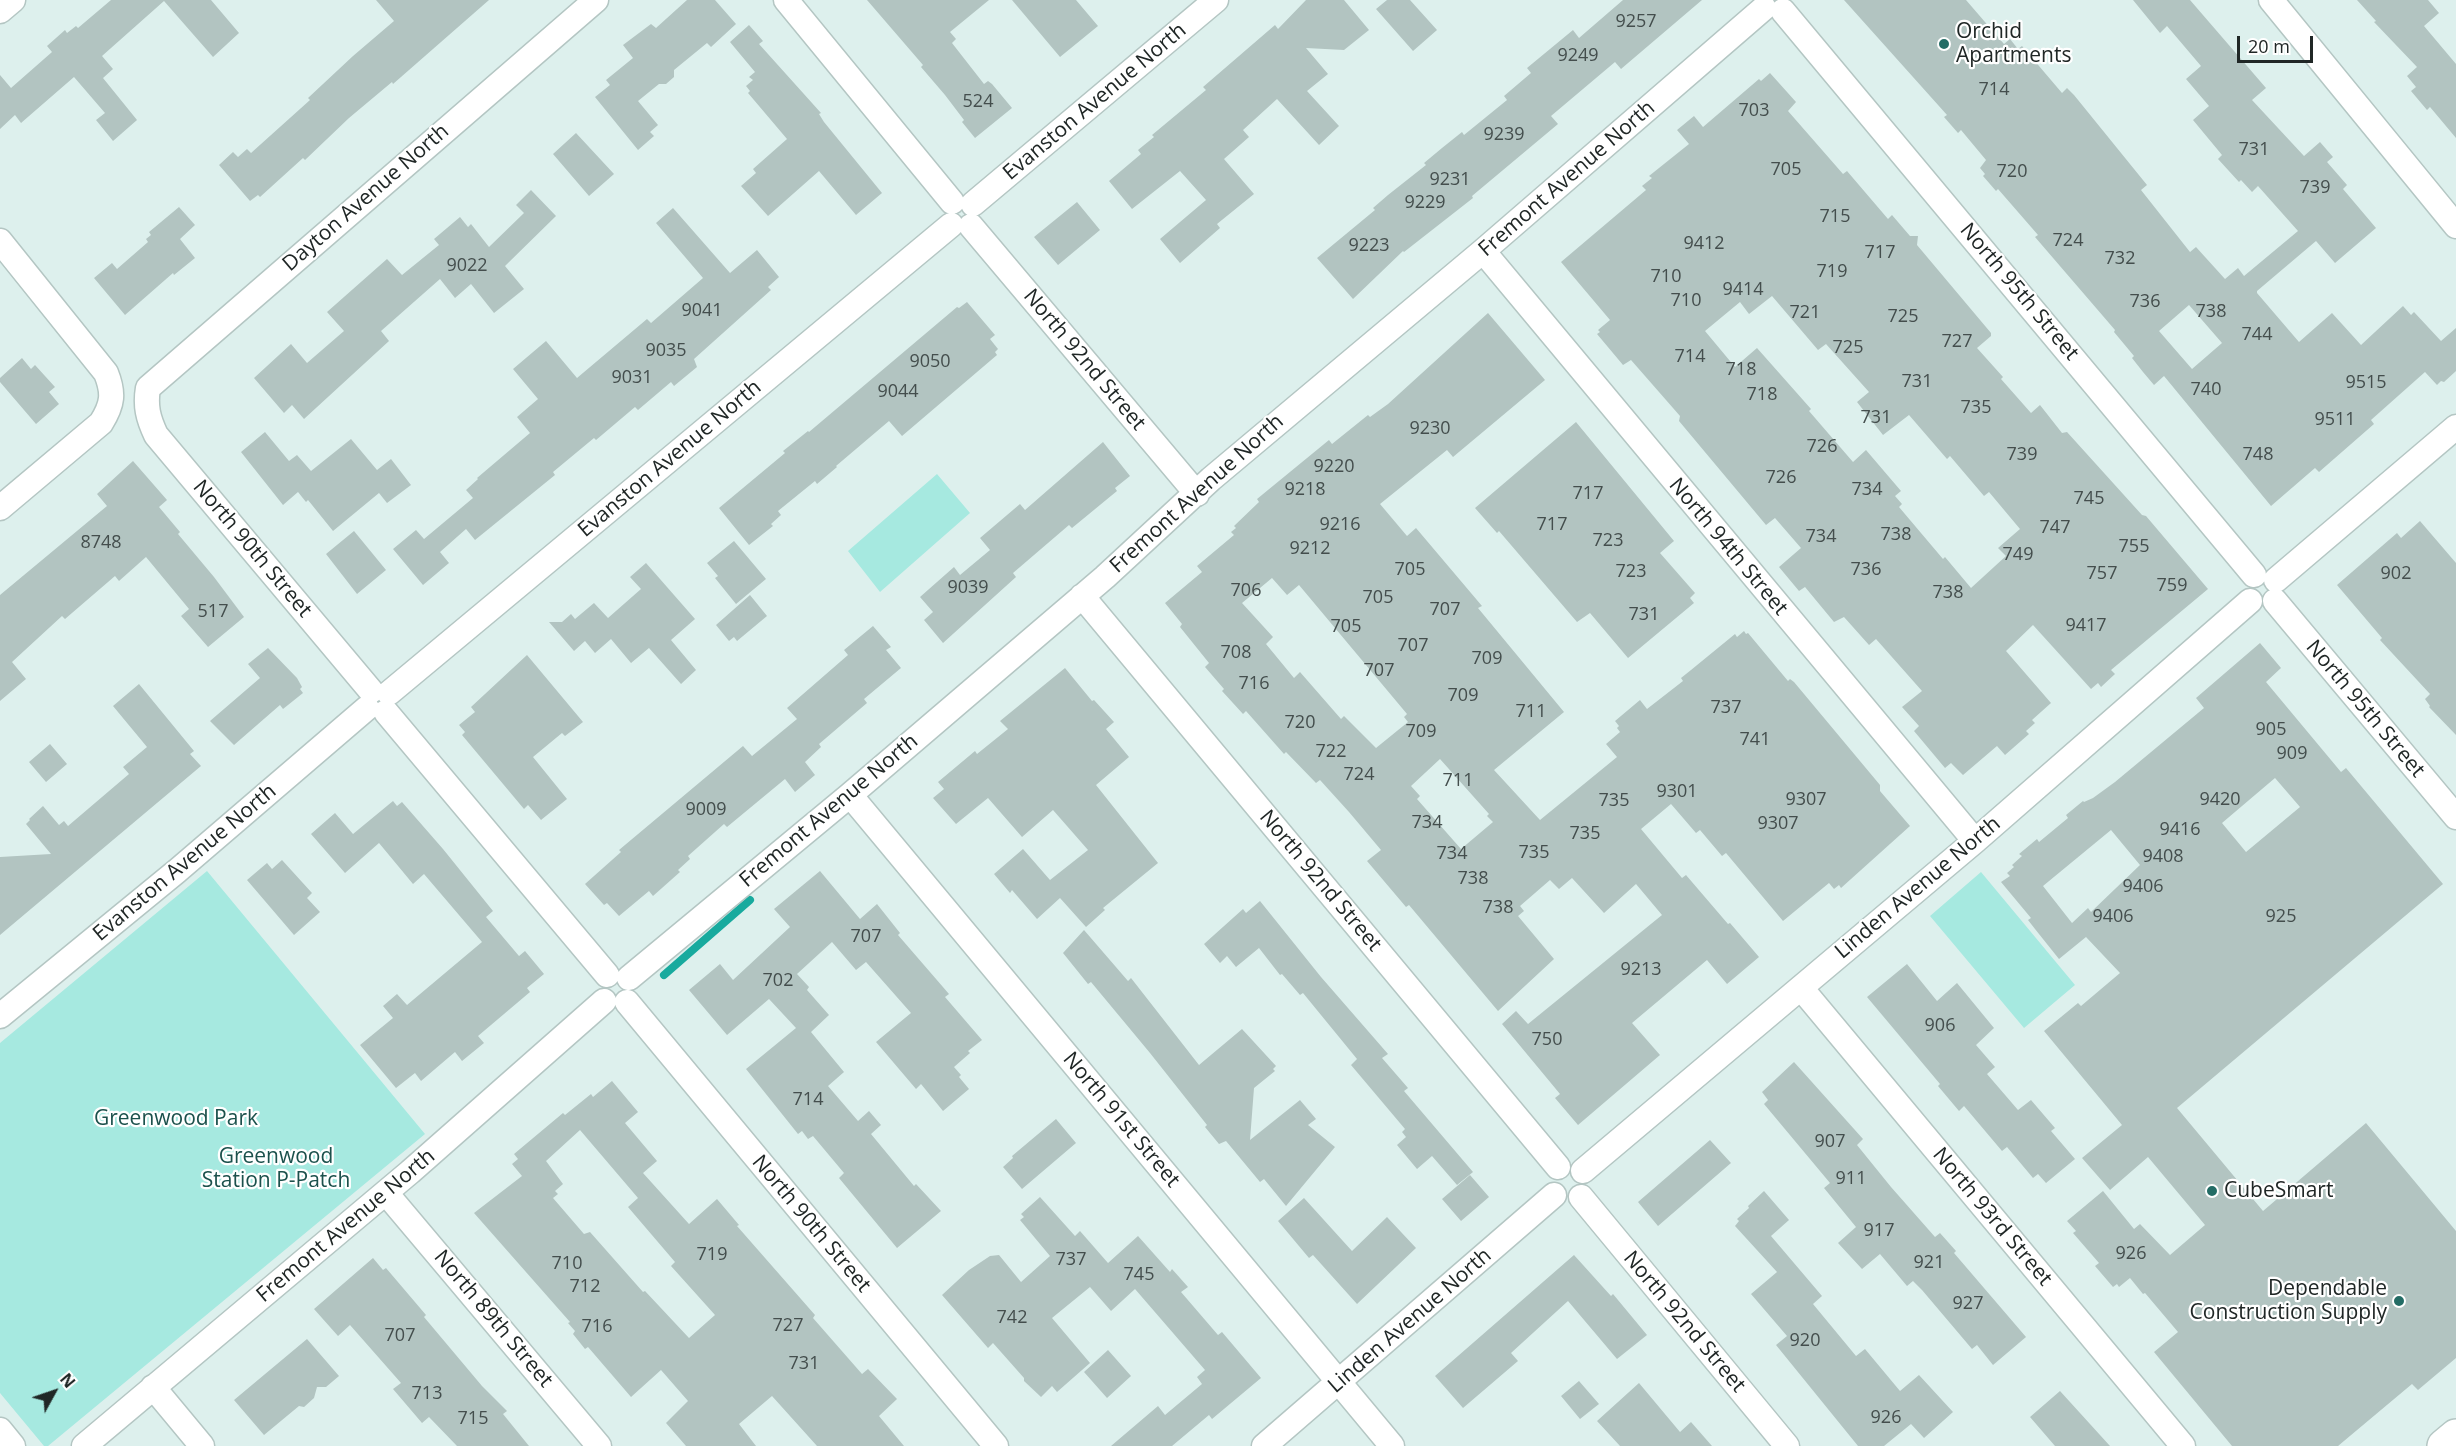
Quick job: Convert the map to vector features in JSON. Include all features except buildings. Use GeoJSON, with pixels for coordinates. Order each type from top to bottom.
{"type":"FeatureCollection","features":[{"type":"Feature","properties":{"kind":"highway"},"geometry":{"type":"LineString","coordinates":[[2444,1446],[2456,1436]]}},
{"type":"Feature","properties":{"kind":"street"},"geometry":{"type":"LineString","coordinates":[[0,11],[13,0]]}},
{"type":"Feature","properties":{"kind":"street","name":"Dayton Avenue North"},"geometry":{"type":"LineString","coordinates":[[146,401],[147,388],[161,375],[596,0]]}},
{"type":"Feature","properties":{"kind":"street","name":"North 92nd Street"},"geometry":{"type":"LineString","coordinates":[[786,0],[1197,494]]}},
{"type":"Feature","properties":{"kind":"street","name":"Evanston Avenue North"},"geometry":{"type":"LineString","coordinates":[[0,1016],[177,871],[1216,0]]}},
{"type":"Feature","properties":{"kind":"street"},"geometry":{"type":"LineString","coordinates":[[2271,0],[2456,226]]}},
{"type":"Feature","properties":{"kind":"street","name":"Fremont Avenue North"},"geometry":{"type":"LineString","coordinates":[[618,977],[850,795],[1082,596],[1295,407],[1774,5]]}},
{"type":"Feature","properties":{"kind":"street","name":"North 95th Street"},"geometry":{"type":"LineString","coordinates":[[1774,5],[2268,585],[2456,817]]}},
{"type":"Feature","properties":{"kind":"street"},"geometry":{"type":"LineString","coordinates":[[0,241],[106,373],[113,395],[110,409],[101,423],[0,508]]}},
{"type":"Feature","properties":{"kind":"street","name":"North 94th Street"},"geometry":{"type":"LineString","coordinates":[[1483,251],[1974,841]]}},
{"type":"Feature","properties":{"kind":"street","name":"North 90th Street"},"geometry":{"type":"LineString","coordinates":[[146,401],[148,418],[156,435],[378,701],[618,977]]}},
{"type":"Feature","properties":{"kind":"street"},"geometry":{"type":"LineString","coordinates":[[2268,585],[2456,427]]}},
{"type":"Feature","properties":{"kind":"street","name":"Linden Avenue North"},"geometry":{"type":"LineString","coordinates":[[1583,1171],[1974,841],[2250,601],[2246,590],[2247,584],[2268,585]]}},
{"type":"Feature","properties":{"kind":"street","name":"North 92nd Street"},"geometry":{"type":"LineString","coordinates":[[1082,596],[1558,1167]]}},
{"type":"Feature","properties":{"kind":"street","name":"North 91st Street"},"geometry":{"type":"LineString","coordinates":[[850,795],[1392,1446]]}},
{"type":"Feature","properties":{"kind":"street"},"geometry":{"type":"LineString","coordinates":[[616,1002],[633,991],[618,977]]}},
{"type":"Feature","properties":{"kind":"street","name":"North 93rd Street"},"geometry":{"type":"LineString","coordinates":[[1801,988],[2182,1446]]}},
{"type":"Feature","properties":{"kind":"street","name":"North 90th Street"},"geometry":{"type":"LineString","coordinates":[[616,1002],[996,1446]]}},
{"type":"Feature","properties":{"kind":"street","name":"Fremont Avenue North"},"geometry":{"type":"LineString","coordinates":[[84,1446],[494,1100],[616,1002]]}},
{"type":"Feature","properties":{"kind":"street"},"geometry":{"type":"LineString","coordinates":[[1563,1164],[1575,1165],[1583,1171],[1587,1186],[1581,1197],[1568,1201],[1554,1195],[1550,1182],[1553,1171],[1563,1164]]}},
{"type":"Feature","properties":{"kind":"street","name":"North 89th Street"},"geometry":{"type":"LineString","coordinates":[[386,1193],[599,1446]]}},
{"type":"Feature","properties":{"kind":"street","name":"Linden Avenue North"},"geometry":{"type":"LineString","coordinates":[[1264,1446],[1554,1195]]}},
{"type":"Feature","properties":{"kind":"street","name":"North 92nd Street"},"geometry":{"type":"LineString","coordinates":[[1581,1197],[1787,1446]]}},
{"type":"Feature","properties":{"kind":"street"},"geometry":{"type":"LineString","coordinates":[[153,1387],[202,1446]]}},
{"type":"Feature","properties":{"kind":"street"},"geometry":{"type":"LineString","coordinates":[[0,1430],[13,1446]]}},
{"type":"Feature","properties":{"kind":"green space"},"geometry":{"type":"Polygon","coordinates":[[[937,474],[970,513],[880,592],[848,551],[937,474]]]}},
{"type":"Feature","properties":{"kind":"green space","name":"Greenwood Park"},"geometry":{"type":"Polygon","coordinates":[[[207,871],[425,1134],[48,1446],[44,1446],[0,1393],[0,1043],[207,871]]]}},
{"type":"Feature","properties":{"kind":"green space"},"geometry":{"type":"Polygon","coordinates":[[[1981,872],[2075,985],[2024,1028],[1930,916],[1981,872]]]}},
{"type":"Feature","properties":{"kind":"waterway"},"geometry":{"type":"LineString","coordinates":[[664,975],[750,900]]}},
{"type":"Feature","properties":{"kind":"place","name":"Orchid Apartments"},"geometry":{"type":"Point","coordinates":[1944,44]}},
{"type":"Feature","properties":{"kind":"place","name":"CubeSmart"},"geometry":{"type":"Point","coordinates":[2212,1191]}},
{"type":"Feature","properties":{"kind":"place","name":"Dependable Construction Supply"},"geometry":{"type":"Point","coordinates":[2399,1301]}},
{"type":"Feature","properties":{"kind":"park label","name":"Greenwood Station P-Patch"},"geometry":{"type":"Point","coordinates":[276,1169]}}]}
